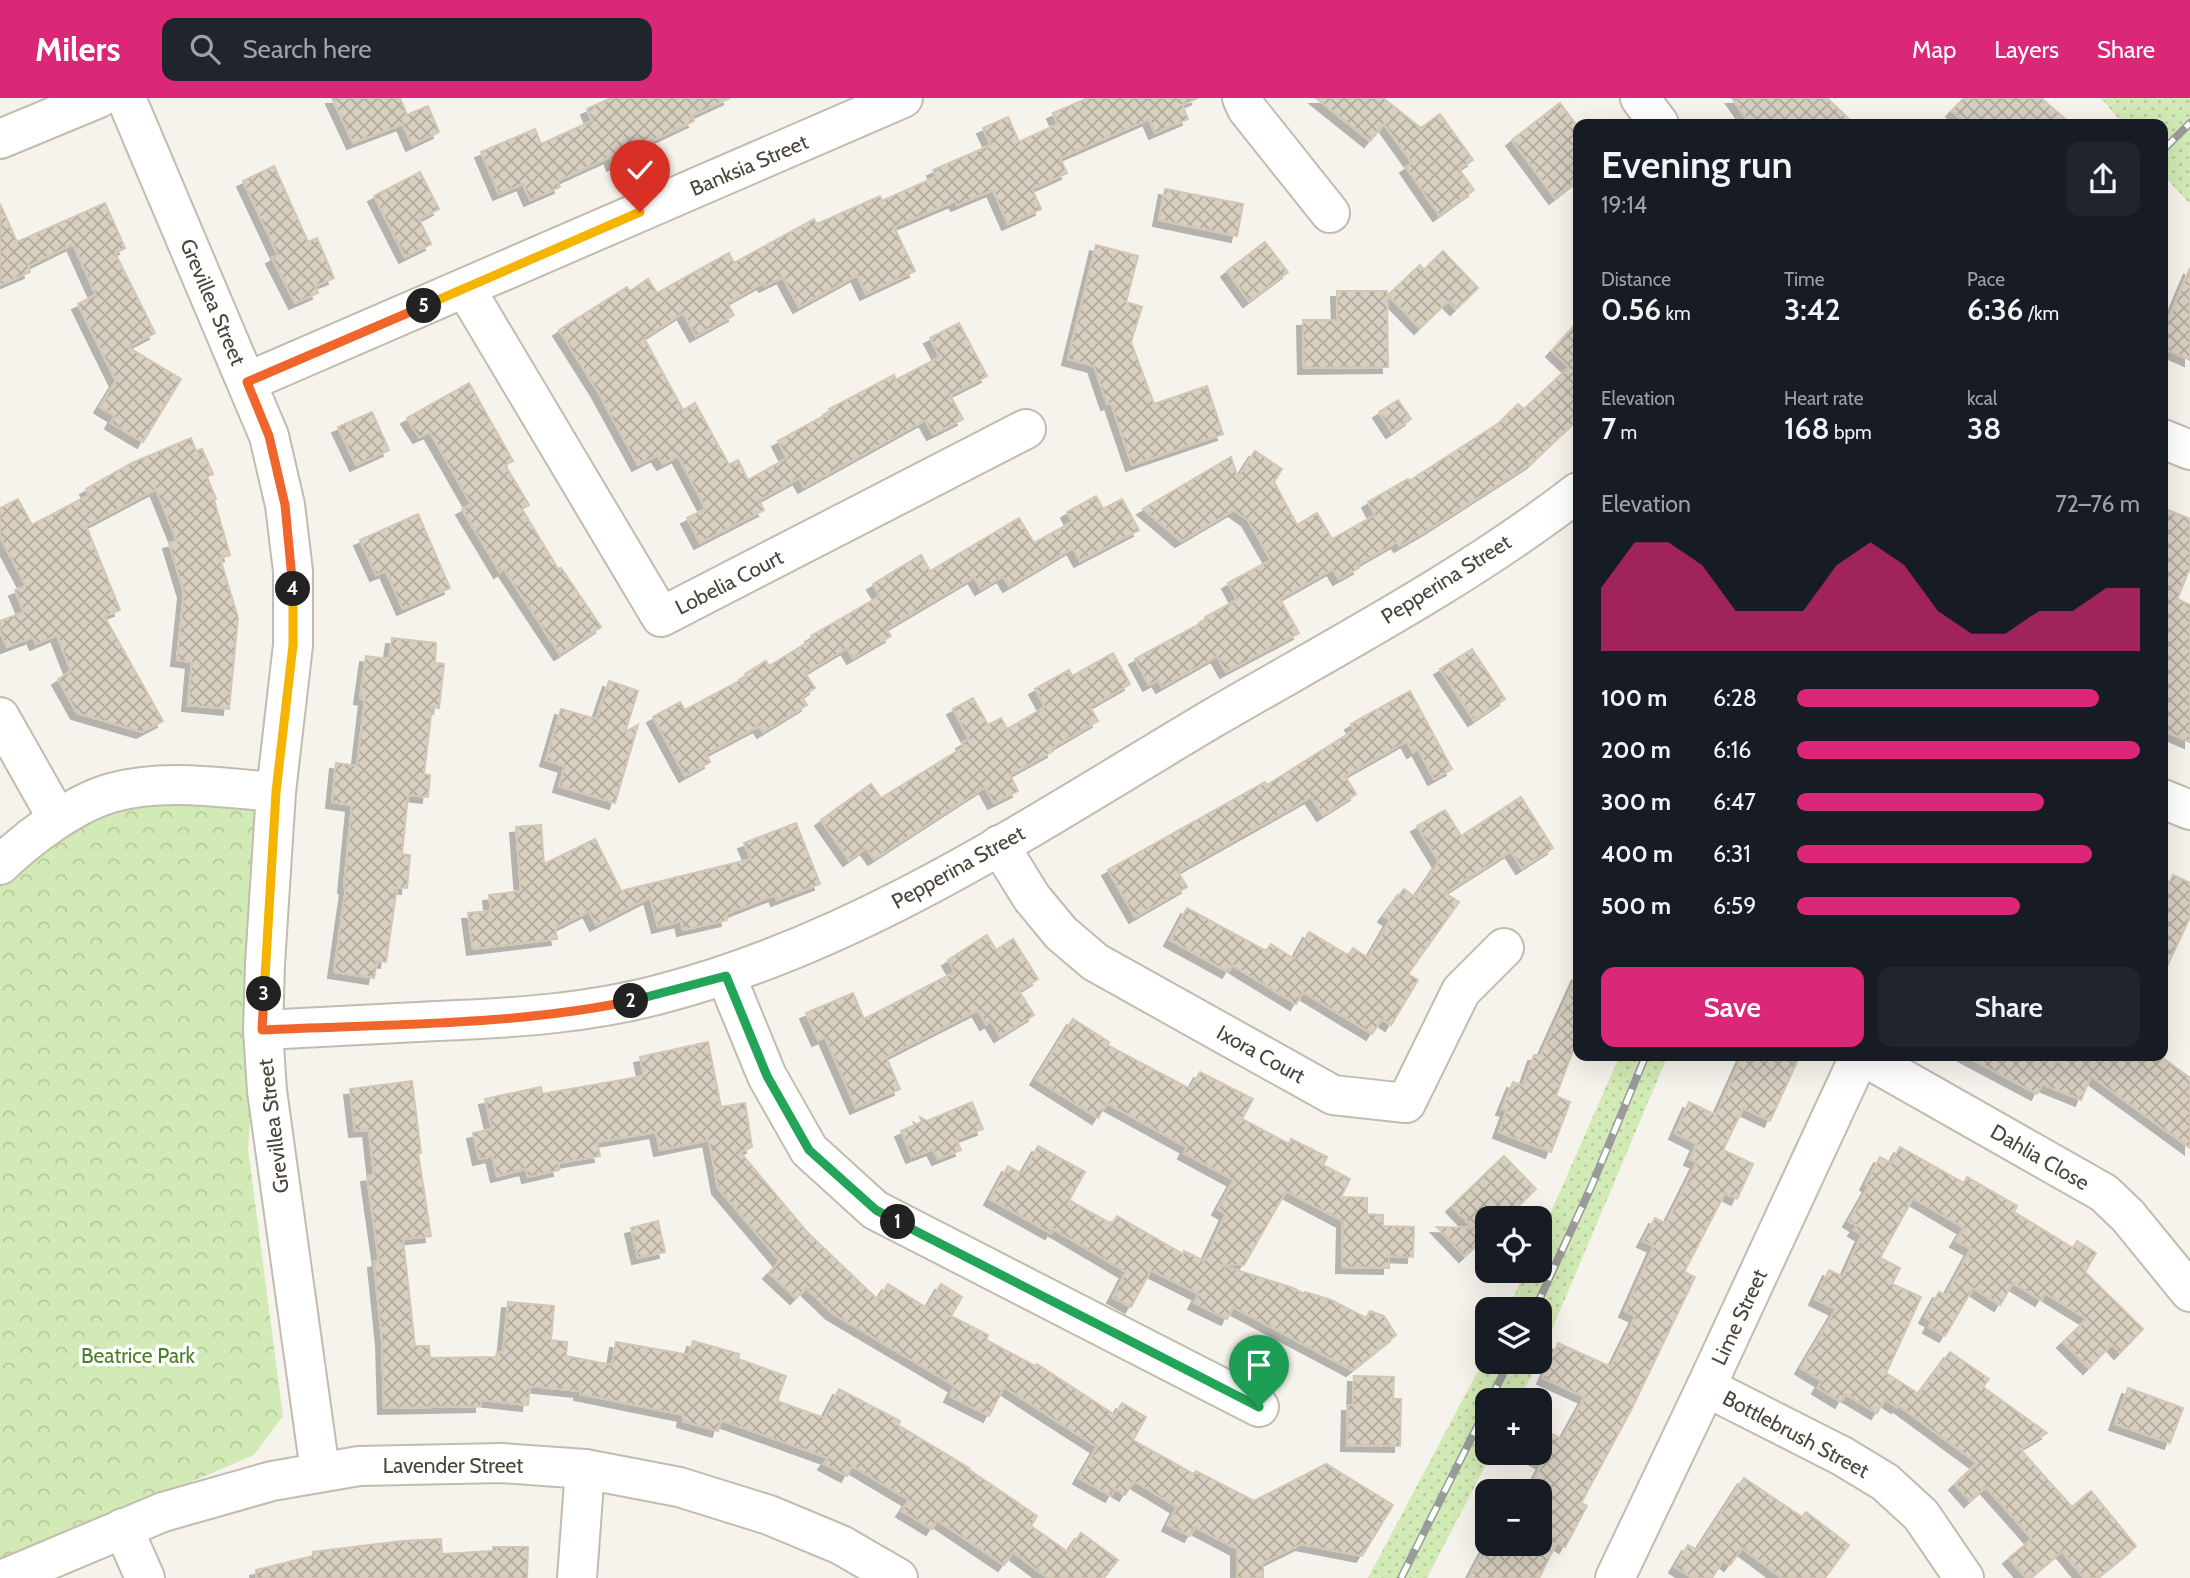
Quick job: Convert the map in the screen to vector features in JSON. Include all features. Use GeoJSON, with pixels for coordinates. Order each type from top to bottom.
{"type":"FeatureCollection","features":[{"type":"Feature","properties":{"kind":"street"},"geometry":{"type":"LineString","coordinates":[[0,139],[99,98]]}},
{"type":"Feature","properties":{"kind":"street","name":"Grevillea Street"},"geometry":{"type":"LineString","coordinates":[[126,98],[247,382],[272,447],[285,505],[293,571],[293,645],[276,792],[262,1030],[267,1091],[320,1471]]}},
{"type":"Feature","properties":{"kind":"street","name":"Banksia Street"},"geometry":{"type":"LineString","coordinates":[[247,382],[903,98]]}},
{"type":"Feature","properties":{"kind":"street"},"geometry":{"type":"LineString","coordinates":[[1242,98],[1247,109],[1330,213]]}},
{"type":"Feature","properties":{"kind":"street"},"geometry":{"type":"LineString","coordinates":[[1640,98],[1655,119]]}},
{"type":"Feature","properties":{"kind":"street","name":"Lobelia Court"},"geometry":{"type":"LineString","coordinates":[[465,288],[661,617],[1026,429]]}},
{"type":"Feature","properties":{"kind":"street"},"geometry":{"type":"LineString","coordinates":[[2168,441],[2190,450]]}},
{"type":"Feature","properties":{"kind":"street","name":"Pepperina Street"},"geometry":{"type":"LineString","coordinates":[[262,1030],[497,1018],[593,1009],[726,976],[783,955],[911,895],[999,845],[1464,570],[1546,517],[1573,496]]}},
{"type":"Feature","properties":{"kind":"street"},"geometry":{"type":"LineString","coordinates":[[0,716],[57,818]]}},
{"type":"Feature","properties":{"kind":"street"},"geometry":{"type":"LineString","coordinates":[[0,865],[16,849],[57,818],[110,793],[147,787],[184,786],[276,792]]}},
{"type":"Feature","properties":{"kind":"street"},"geometry":{"type":"LineString","coordinates":[[2168,801],[2190,810]]}},
{"type":"Feature","properties":{"kind":"street","name":"Ixora Court"},"geometry":{"type":"LineString","coordinates":[[999,845],[1032,898],[1061,933],[1095,961],[1333,1095],[1406,1103],[1461,991],[1504,948]]}},
{"type":"Feature","properties":{"kind":"street"},"geometry":{"type":"LineString","coordinates":[[726,976],[767,1076],[809,1150],[876,1210],[1259,1407]]}},
{"type":"Feature","properties":{"kind":"street","name":"Lime Street"},"geometry":{"type":"LineString","coordinates":[[1615,1578],[1857,1061]]}},
{"type":"Feature","properties":{"kind":"street","name":"Dahlia Close"},"geometry":{"type":"LineString","coordinates":[[1871,1061],[2104,1193],[2128,1216],[2190,1292]]}},
{"type":"Feature","properties":{"kind":"street","name":"Bottlebrush Street"},"geometry":{"type":"LineString","coordinates":[[1706,1387],[1842,1456],[1885,1482],[1921,1515],[1964,1578]]}},
{"type":"Feature","properties":{"kind":"street","name":"Lavender Street"},"geometry":{"type":"LineString","coordinates":[[6,1578],[163,1512],[238,1489],[320,1471],[359,1466],[502,1463],[585,1469],[679,1488],[769,1516],[841,1545],[898,1578]]}},
{"type":"Feature","properties":{"kind":"street"},"geometry":{"type":"LineString","coordinates":[[577,1578],[585,1469]]}},
{"type":"Feature","properties":{"kind":"street"},"geometry":{"type":"LineString","coordinates":[[123,1528],[145,1578]]}},
{"type":"Feature","properties":{"kind":"green space"},"geometry":{"type":"Polygon","coordinates":[[[2101,98],[2190,98],[2190,204],[2168,180],[2168,119],[2119,119],[2101,98]]]}},
{"type":"Feature","properties":{"kind":"green space","name":"Beatrice Park"},"geometry":{"type":"Polygon","coordinates":[[[277,781],[248,1149],[283,1416],[254,1455],[0,1564],[0,869],[57,818],[277,781]]]}},
{"type":"Feature","properties":{"kind":"green space"},"geometry":{"type":"Polygon","coordinates":[[[1617,1061],[1665,1061],[1552,1330],[1552,1297],[1513,1297],[1520,1283],[1552,1283],[1552,1210],[1617,1061]]]}},
{"type":"Feature","properties":{"kind":"green space"},"geometry":{"type":"Polygon","coordinates":[[[1476,1374],[1532,1374],[1525,1388],[1475,1388],[1475,1465],[1486,1465],[1478,1479],[1475,1479],[1475,1486],[1427,1578],[1368,1578],[1476,1374]]]}},
{"type":"Feature","properties":{"kind":"building"},"geometry":{"type":"Polygon","coordinates":[[[332,98],[400,98],[407,115],[428,106],[439,132],[412,145],[403,124],[353,143],[332,98]]]}},
{"type":"Feature","properties":{"kind":"building"},"geometry":{"type":"Polygon","coordinates":[[[611,98],[730,98],[691,116],[694,121],[639,147],[641,152],[613,165],[610,157],[557,181],[560,187],[530,200],[523,184],[499,194],[481,152],[535,129],[541,144],[592,121],[587,109],[611,98]]]}},
{"type":"Feature","properties":{"kind":"building"},"geometry":{"type":"Polygon","coordinates":[[[1088,98],[1198,98],[1182,105],[1188,119],[1155,133],[1149,119],[1060,158],[1067,173],[1032,189],[1041,209],[1008,224],[993,190],[957,205],[955,201],[894,227],[915,271],[866,294],[857,275],[799,307],[783,277],[765,286],[763,283],[727,303],[734,315],[696,336],[683,313],[644,338],[683,410],[695,403],[729,465],[738,460],[748,480],[787,458],[778,441],[831,412],[829,409],[894,375],[896,380],[940,357],[930,338],[959,323],[987,376],[950,395],[963,419],[933,434],[925,420],[804,487],[799,478],[759,500],[764,510],[700,543],[687,518],[706,509],[678,456],[663,464],[657,455],[638,465],[597,390],[559,330],[627,287],[630,291],[648,279],[657,293],[729,253],[734,263],[814,219],[817,224],[880,196],[882,201],[936,177],[933,170],[991,145],[983,128],[1008,117],[1019,142],[1058,124],[1053,113],[1088,98]]]}},
{"type":"Feature","properties":{"kind":"building"},"geometry":{"type":"Polygon","coordinates":[[[1316,98],[1383,98],[1421,128],[1440,114],[1473,160],[1459,169],[1474,190],[1439,215],[1406,167],[1412,163],[1384,124],[1370,141],[1316,98]]]}},
{"type":"Feature","properties":{"kind":"building"},"geometry":{"type":"Polygon","coordinates":[[[1732,98],[1827,98],[1849,119],[1747,119],[1732,98]]]}},
{"type":"Feature","properties":{"kind":"building"},"geometry":{"type":"Polygon","coordinates":[[[1964,98],[2041,98],[2065,119],[1961,119],[1952,111],[1964,98]]]}},
{"type":"Feature","properties":{"kind":"building"},"geometry":{"type":"Polygon","coordinates":[[[1560,103],[1573,120],[1573,184],[1555,198],[1512,140],[1560,103]]]}},
{"type":"Feature","properties":{"kind":"building"},"geometry":{"type":"Polygon","coordinates":[[[274,166],[308,242],[317,238],[334,278],[315,286],[318,293],[295,303],[272,258],[278,255],[243,181],[274,166]]]}},
{"type":"Feature","properties":{"kind":"building"},"geometry":{"type":"Polygon","coordinates":[[[420,172],[439,209],[419,219],[431,244],[405,257],[374,196],[420,172]]]}},
{"type":"Feature","properties":{"kind":"building"},"geometry":{"type":"Polygon","coordinates":[[[1165,189],[1243,204],[1237,236],[1159,220],[1165,189]]]}},
{"type":"Feature","properties":{"kind":"building"},"geometry":{"type":"Polygon","coordinates":[[[105,203],[125,248],[115,253],[155,333],[128,347],[181,379],[143,442],[111,423],[115,416],[100,407],[116,381],[78,304],[96,295],[73,244],[28,266],[30,272],[0,285],[0,204],[17,242],[105,203]]]}},
{"type":"Feature","properties":{"kind":"building"},"geometry":{"type":"Polygon","coordinates":[[[1265,242],[1288,272],[1249,301],[1227,271],[1265,242]]]}},
{"type":"Feature","properties":{"kind":"building"},"geometry":{"type":"Polygon","coordinates":[[[1096,245],[1138,256],[1126,302],[1142,307],[1131,342],[1154,404],[1207,386],[1223,434],[1132,465],[1111,403],[1107,404],[1094,366],[1068,359],[1096,245]]]}},
{"type":"Feature","properties":{"kind":"building"},"geometry":{"type":"Polygon","coordinates":[[[1443,251],[1478,288],[1456,309],[1448,301],[1420,328],[1388,295],[1420,265],[1424,270],[1443,251]]]}},
{"type":"Feature","properties":{"kind":"building"},"geometry":{"type":"Polygon","coordinates":[[[2190,268],[2190,360],[2168,350],[2168,320],[2190,268]]]}},
{"type":"Feature","properties":{"kind":"building"},"geometry":{"type":"Polygon","coordinates":[[[1337,291],[1387,291],[1388,367],[1304,368],[1303,320],[1338,320],[1337,291]]]}},
{"type":"Feature","properties":{"kind":"building"},"geometry":{"type":"Polygon","coordinates":[[[1573,328],[1573,424],[1533,462],[1400,546],[1397,542],[1357,565],[1359,568],[1339,579],[1333,569],[1280,599],[1299,633],[1226,672],[1217,656],[1162,687],[1158,680],[1149,685],[1135,659],[1207,620],[1205,617],[1237,600],[1228,583],[1271,560],[1248,520],[1234,510],[1181,541],[1143,509],[1231,457],[1238,478],[1255,451],[1282,469],[1274,482],[1297,525],[1317,513],[1332,539],[1375,515],[1368,502],[1408,479],[1409,481],[1499,423],[1518,404],[1524,409],[1569,367],[1552,351],[1573,328]]]}},
{"type":"Feature","properties":{"kind":"building"},"geometry":{"type":"Polygon","coordinates":[[[469,383],[513,461],[505,465],[529,505],[522,509],[558,569],[561,568],[601,627],[560,654],[504,569],[500,572],[462,509],[471,504],[430,432],[419,437],[407,418],[469,383]]]}},
{"type":"Feature","properties":{"kind":"building"},"geometry":{"type":"Polygon","coordinates":[[[1398,400],[1411,419],[1392,432],[1379,412],[1398,400]]]}},
{"type":"Feature","properties":{"kind":"building"},"geometry":{"type":"Polygon","coordinates":[[[372,412],[389,450],[356,465],[338,427],[372,412]]]}},
{"type":"Feature","properties":{"kind":"building"},"geometry":{"type":"Polygon","coordinates":[[[191,438],[196,451],[202,449],[213,474],[207,477],[216,499],[214,500],[230,555],[220,558],[238,618],[229,709],[188,705],[192,662],[177,660],[184,592],[169,543],[177,541],[156,489],[86,526],[120,610],[104,616],[163,721],[142,732],[77,713],[58,679],[71,671],[57,635],[36,644],[33,637],[7,647],[0,631],[0,621],[24,612],[15,590],[26,586],[0,537],[0,508],[18,499],[32,525],[89,495],[86,489],[132,463],[191,438]]]}},
{"type":"Feature","properties":{"kind":"building"},"geometry":{"type":"Polygon","coordinates":[[[1096,496],[1103,509],[1122,499],[1139,530],[1080,561],[1073,548],[1009,586],[1003,576],[981,589],[974,577],[886,629],[891,636],[853,658],[847,648],[805,673],[815,688],[802,697],[807,705],[763,732],[759,726],[706,754],[710,762],[685,776],[653,717],[680,702],[685,710],[747,677],[745,674],[766,661],[769,666],[813,639],[811,636],[880,596],[873,584],[921,555],[930,571],[1019,518],[1034,543],[1072,522],[1067,512],[1096,496]]]}},
{"type":"Feature","properties":{"kind":"building"},"geometry":{"type":"Polygon","coordinates":[[[2168,510],[2190,519],[2190,568],[2177,599],[2190,605],[2190,742],[2168,732],[2168,510]]]}},
{"type":"Feature","properties":{"kind":"building"},"geometry":{"type":"Polygon","coordinates":[[[418,514],[450,588],[403,609],[386,571],[376,575],[360,540],[418,514]]]}},
{"type":"Feature","properties":{"kind":"building"},"geometry":{"type":"Polygon","coordinates":[[[392,638],[436,643],[435,663],[444,664],[439,708],[432,707],[424,774],[430,775],[428,797],[408,795],[402,854],[410,855],[407,888],[397,887],[386,962],[377,961],[374,978],[334,972],[346,888],[352,805],[332,802],[336,763],[357,766],[365,699],[360,698],[366,656],[389,659],[392,638]]]}},
{"type":"Feature","properties":{"kind":"building"},"geometry":{"type":"Polygon","coordinates":[[[1472,649],[1505,699],[1474,720],[1440,669],[1472,649]]]}},
{"type":"Feature","properties":{"kind":"building"},"geometry":{"type":"Polygon","coordinates":[[[1113,653],[1130,684],[1090,707],[1098,721],[1010,775],[1018,791],[994,803],[985,787],[874,859],[866,848],[849,860],[821,820],[871,784],[881,798],[964,747],[962,743],[969,739],[953,709],[973,698],[988,725],[1001,718],[1007,729],[1045,707],[1035,689],[1069,670],[1072,676],[1113,653]]]}},
{"type":"Feature","properties":{"kind":"building"},"geometry":{"type":"Polygon","coordinates":[[[609,681],[638,691],[625,732],[638,725],[615,803],[559,786],[565,766],[546,760],[561,709],[596,719],[609,681]]]}},
{"type":"Feature","properties":{"kind":"building"},"geometry":{"type":"Polygon","coordinates":[[[1410,691],[1452,769],[1434,779],[1418,749],[1413,752],[1407,741],[1345,776],[1356,794],[1323,815],[1311,797],[1178,872],[1187,887],[1135,917],[1108,870],[1265,782],[1267,785],[1354,730],[1351,724],[1410,691]]]}},
{"type":"Feature","properties":{"kind":"building"},"geometry":{"type":"Polygon","coordinates":[[[1521,797],[1553,848],[1522,868],[1511,851],[1445,893],[1459,902],[1408,974],[1418,980],[1391,1025],[1382,1019],[1372,1034],[1303,992],[1296,1004],[1232,965],[1228,972],[1170,940],[1187,908],[1266,951],[1271,944],[1294,959],[1309,932],[1348,955],[1353,948],[1368,958],[1390,920],[1384,916],[1404,889],[1415,897],[1439,862],[1417,826],[1445,810],[1461,836],[1521,797]]]}},
{"type":"Feature","properties":{"kind":"building"},"geometry":{"type":"Polygon","coordinates":[[[796,823],[820,884],[777,900],[775,895],[726,914],[727,920],[683,930],[681,921],[658,927],[650,897],[596,925],[589,911],[555,928],[557,939],[473,949],[468,913],[491,911],[489,895],[521,891],[516,827],[541,825],[544,864],[595,839],[621,891],[751,859],[744,843],[796,823]]]}},
{"type":"Feature","properties":{"kind":"building"},"geometry":{"type":"Polygon","coordinates":[[[2173,875],[2190,883],[2190,917],[2168,964],[2168,884],[2173,875]]]}},
{"type":"Feature","properties":{"kind":"building"},"geometry":{"type":"Polygon","coordinates":[[[987,935],[996,950],[1013,939],[1038,979],[1019,991],[1034,1015],[1000,1036],[991,1021],[986,1024],[978,1010],[886,1057],[900,1089],[856,1108],[825,1037],[818,1040],[806,1013],[853,993],[864,1019],[955,972],[948,960],[987,935]]]}},
{"type":"Feature","properties":{"kind":"building"},"geometry":{"type":"Polygon","coordinates":[[[1573,985],[1573,1050],[1556,1096],[1570,1102],[1551,1152],[1499,1132],[1507,1110],[1502,1109],[1513,1082],[1523,1086],[1534,1055],[1541,1055],[1573,985]]]}},
{"type":"Feature","properties":{"kind":"building"},"geometry":{"type":"Polygon","coordinates":[[[1073,1019],[1109,1042],[1107,1045],[1190,1089],[1200,1072],[1253,1099],[1242,1119],[1289,1144],[1291,1139],[1327,1157],[1323,1165],[1350,1179],[1341,1197],[1367,1198],[1367,1214],[1383,1215],[1383,1226],[1414,1227],[1413,1257],[1389,1256],[1389,1268],[1342,1267],[1343,1221],[1286,1191],[1244,1265],[1221,1265],[1304,1294],[1305,1292],[1331,1300],[1366,1318],[1370,1311],[1384,1316],[1396,1335],[1352,1370],[1233,1307],[1227,1319],[1194,1303],[1199,1294],[1151,1270],[1131,1307],[1113,1297],[1126,1272],[1053,1229],[1051,1233],[990,1199],[1008,1166],[1022,1174],[1038,1146],[1085,1172],[1069,1200],[1112,1224],[1117,1216],[1183,1254],[1184,1251],[1204,1261],[1226,1214],[1218,1209],[1234,1180],[1184,1153],[1187,1147],[1107,1103],[1098,1118],[1036,1079],[1073,1019]]]}},
{"type":"Feature","properties":{"kind":"building"},"geometry":{"type":"Polygon","coordinates":[[[708,1042],[721,1107],[745,1103],[752,1147],[740,1152],[807,1232],[878,1300],[888,1284],[927,1308],[941,1284],[962,1297],[951,1316],[988,1335],[986,1340],[1035,1366],[1037,1364],[1115,1415],[1122,1403],[1146,1417],[1133,1440],[1194,1474],[1196,1471],[1254,1501],[1326,1464],[1393,1505],[1362,1556],[1301,1544],[1263,1563],[1263,1578],[1237,1578],[1237,1549],[1195,1527],[1190,1536],[1168,1525],[1177,1507],[1134,1481],[1125,1495],[1115,1489],[1111,1496],[1079,1478],[1097,1447],[1004,1387],[989,1416],[950,1396],[955,1386],[832,1313],[806,1288],[796,1298],[769,1273],[780,1261],[718,1188],[709,1140],[660,1150],[656,1132],[597,1142],[600,1156],[558,1163],[559,1170],[528,1177],[526,1169],[497,1176],[492,1156],[479,1159],[473,1133],[492,1129],[485,1099],[541,1087],[542,1094],[644,1076],[640,1057],[708,1042]]]}},
{"type":"Feature","properties":{"kind":"building"},"geometry":{"type":"Polygon","coordinates":[[[1740,1061],[1797,1061],[1770,1121],[1743,1108],[1723,1150],[1753,1164],[1737,1199],[1725,1193],[1684,1272],[1695,1277],[1631,1410],[1581,1503],[1587,1506],[1565,1547],[1557,1542],[1552,1552],[1552,1479],[1534,1479],[1542,1465],[1552,1465],[1552,1434],[1562,1439],[1585,1397],[1543,1378],[1545,1374],[1552,1374],[1552,1357],[1558,1343],[1611,1367],[1636,1316],[1625,1311],[1654,1246],[1643,1241],[1655,1218],[1666,1224],[1697,1162],[1690,1159],[1697,1144],[1675,1133],[1689,1102],[1716,1115],[1740,1061]]]}},
{"type":"Feature","properties":{"kind":"building"},"geometry":{"type":"Polygon","coordinates":[[[1975,1061],[2056,1061],[2061,1064],[2062,1061],[2167,1061],[2190,1078],[2190,1148],[2091,1076],[2081,1100],[2042,1084],[2037,1094],[1975,1061]]]}},
{"type":"Feature","properties":{"kind":"building"},"geometry":{"type":"Polygon","coordinates":[[[412,1081],[421,1153],[418,1153],[431,1236],[403,1239],[415,1346],[429,1346],[430,1358],[496,1357],[497,1352],[503,1353],[508,1302],[554,1306],[551,1340],[567,1342],[566,1356],[612,1365],[616,1342],[689,1355],[693,1341],[739,1354],[738,1359],[786,1376],[777,1401],[824,1418],[839,1389],[900,1421],[898,1425],[969,1468],[1037,1516],[1031,1526],[1068,1552],[1081,1533],[1118,1560],[1104,1578],[1048,1578],[1013,1552],[1004,1565],[937,1520],[932,1529],[902,1511],[909,1500],[852,1466],[847,1476],[824,1464],[828,1458],[721,1420],[718,1431],[683,1421],[684,1415],[580,1394],[580,1391],[530,1386],[528,1405],[481,1400],[481,1406],[384,1408],[382,1340],[374,1262],[379,1261],[367,1176],[374,1175],[369,1130],[355,1131],[350,1089],[412,1081]]]}},
{"type":"Feature","properties":{"kind":"building"},"geometry":{"type":"Polygon","coordinates":[[[972,1102],[983,1129],[956,1139],[961,1150],[938,1159],[933,1149],[912,1157],[901,1131],[922,1122],[920,1117],[927,1121],[972,1102]]]}},
{"type":"Feature","properties":{"kind":"building"},"geometry":{"type":"Polygon","coordinates":[[[1900,1147],[1964,1183],[1967,1177],[2017,1206],[2014,1212],[2073,1248],[2077,1241],[2096,1253],[2085,1272],[2143,1329],[2120,1353],[2112,1344],[2089,1368],[2063,1342],[2087,1319],[2045,1293],[2041,1300],[2013,1283],[2000,1305],[1973,1288],[1945,1336],[1929,1327],[1932,1321],[1925,1317],[1939,1292],[1946,1295],[1971,1249],[1956,1241],[1964,1228],[1913,1198],[1880,1258],[1900,1268],[1892,1284],[1921,1297],[1886,1373],[1919,1394],[1950,1352],[1989,1379],[1983,1387],[2047,1433],[2020,1449],[2072,1507],[2091,1491],[2136,1546],[2097,1578],[2084,1578],[2062,1551],[2030,1578],[2026,1578],[2009,1558],[2032,1539],[1986,1487],[1970,1501],[1955,1484],[1977,1463],[1898,1405],[1897,1407],[1885,1399],[1877,1413],[1845,1394],[1841,1402],[1818,1388],[1822,1381],[1801,1368],[1836,1309],[1815,1299],[1829,1270],[1843,1277],[1862,1235],[1854,1230],[1857,1226],[1849,1221],[1869,1186],[1866,1184],[1880,1157],[1891,1163],[1900,1147]]]}},
{"type":"Feature","properties":{"kind":"building"},"geometry":{"type":"Polygon","coordinates":[[[1504,1156],[1536,1189],[1518,1206],[1475,1206],[1475,1247],[1465,1256],[1437,1227],[1473,1228],[1452,1206],[1504,1156]]]}},
{"type":"Feature","properties":{"kind":"building"},"geometry":{"type":"Polygon","coordinates":[[[658,1221],[665,1252],[638,1258],[631,1228],[658,1221]]]}},
{"type":"Feature","properties":{"kind":"building"},"geometry":{"type":"Polygon","coordinates":[[[1354,1376],[1394,1377],[1393,1399],[1401,1399],[1400,1446],[1347,1445],[1348,1405],[1353,1405],[1354,1376]]]}},
{"type":"Feature","properties":{"kind":"building"},"geometry":{"type":"Polygon","coordinates":[[[2128,1388],[2183,1408],[2170,1443],[2115,1424],[2128,1388]]]}},
{"type":"Feature","properties":{"kind":"building"},"geometry":{"type":"Polygon","coordinates":[[[1744,1478],[1802,1517],[1806,1512],[1849,1545],[1825,1578],[1782,1578],[1742,1548],[1730,1565],[1723,1560],[1712,1578],[1693,1578],[1675,1567],[1688,1545],[1697,1550],[1744,1478]]]}},
{"type":"Feature","properties":{"kind":"building"},"geometry":{"type":"Polygon","coordinates":[[[441,1539],[442,1554],[493,1551],[493,1547],[528,1547],[527,1578],[257,1578],[256,1570],[313,1556],[313,1552],[441,1539]]]}},
{"type":"Feature","properties":{"kind":"building"},"geometry":{"type":"Polygon","coordinates":[[[1481,1556],[1550,1556],[1539,1578],[1469,1578],[1481,1556]]]}},
{"type":"Feature","properties":{"kind":"railway"},"geometry":{"type":"LineString","coordinates":[[2168,145],[2190,123]]}},
{"type":"Feature","properties":{"kind":"railway"},"geometry":{"type":"LineString","coordinates":[[1541,1297],[1592,1185],[1644,1061]]}},
{"type":"Feature","properties":{"kind":"railway"},"geometry":{"type":"LineString","coordinates":[[1496,1388],[1503,1374]]}},
{"type":"Feature","properties":{"kind":"railway"},"geometry":{"type":"LineString","coordinates":[[1401,1578],[1475,1431]]}},
{"type":"Feature","properties":{"kind":"route"},"geometry":{"type":"LineString","coordinates":[[640,212],[247,382],[269,436],[285,505],[293,571],[293,645],[276,792],[262,1030],[497,1018],[593,1009],[726,976],[767,1076],[809,1150],[876,1210],[1259,1407]]}}]}
